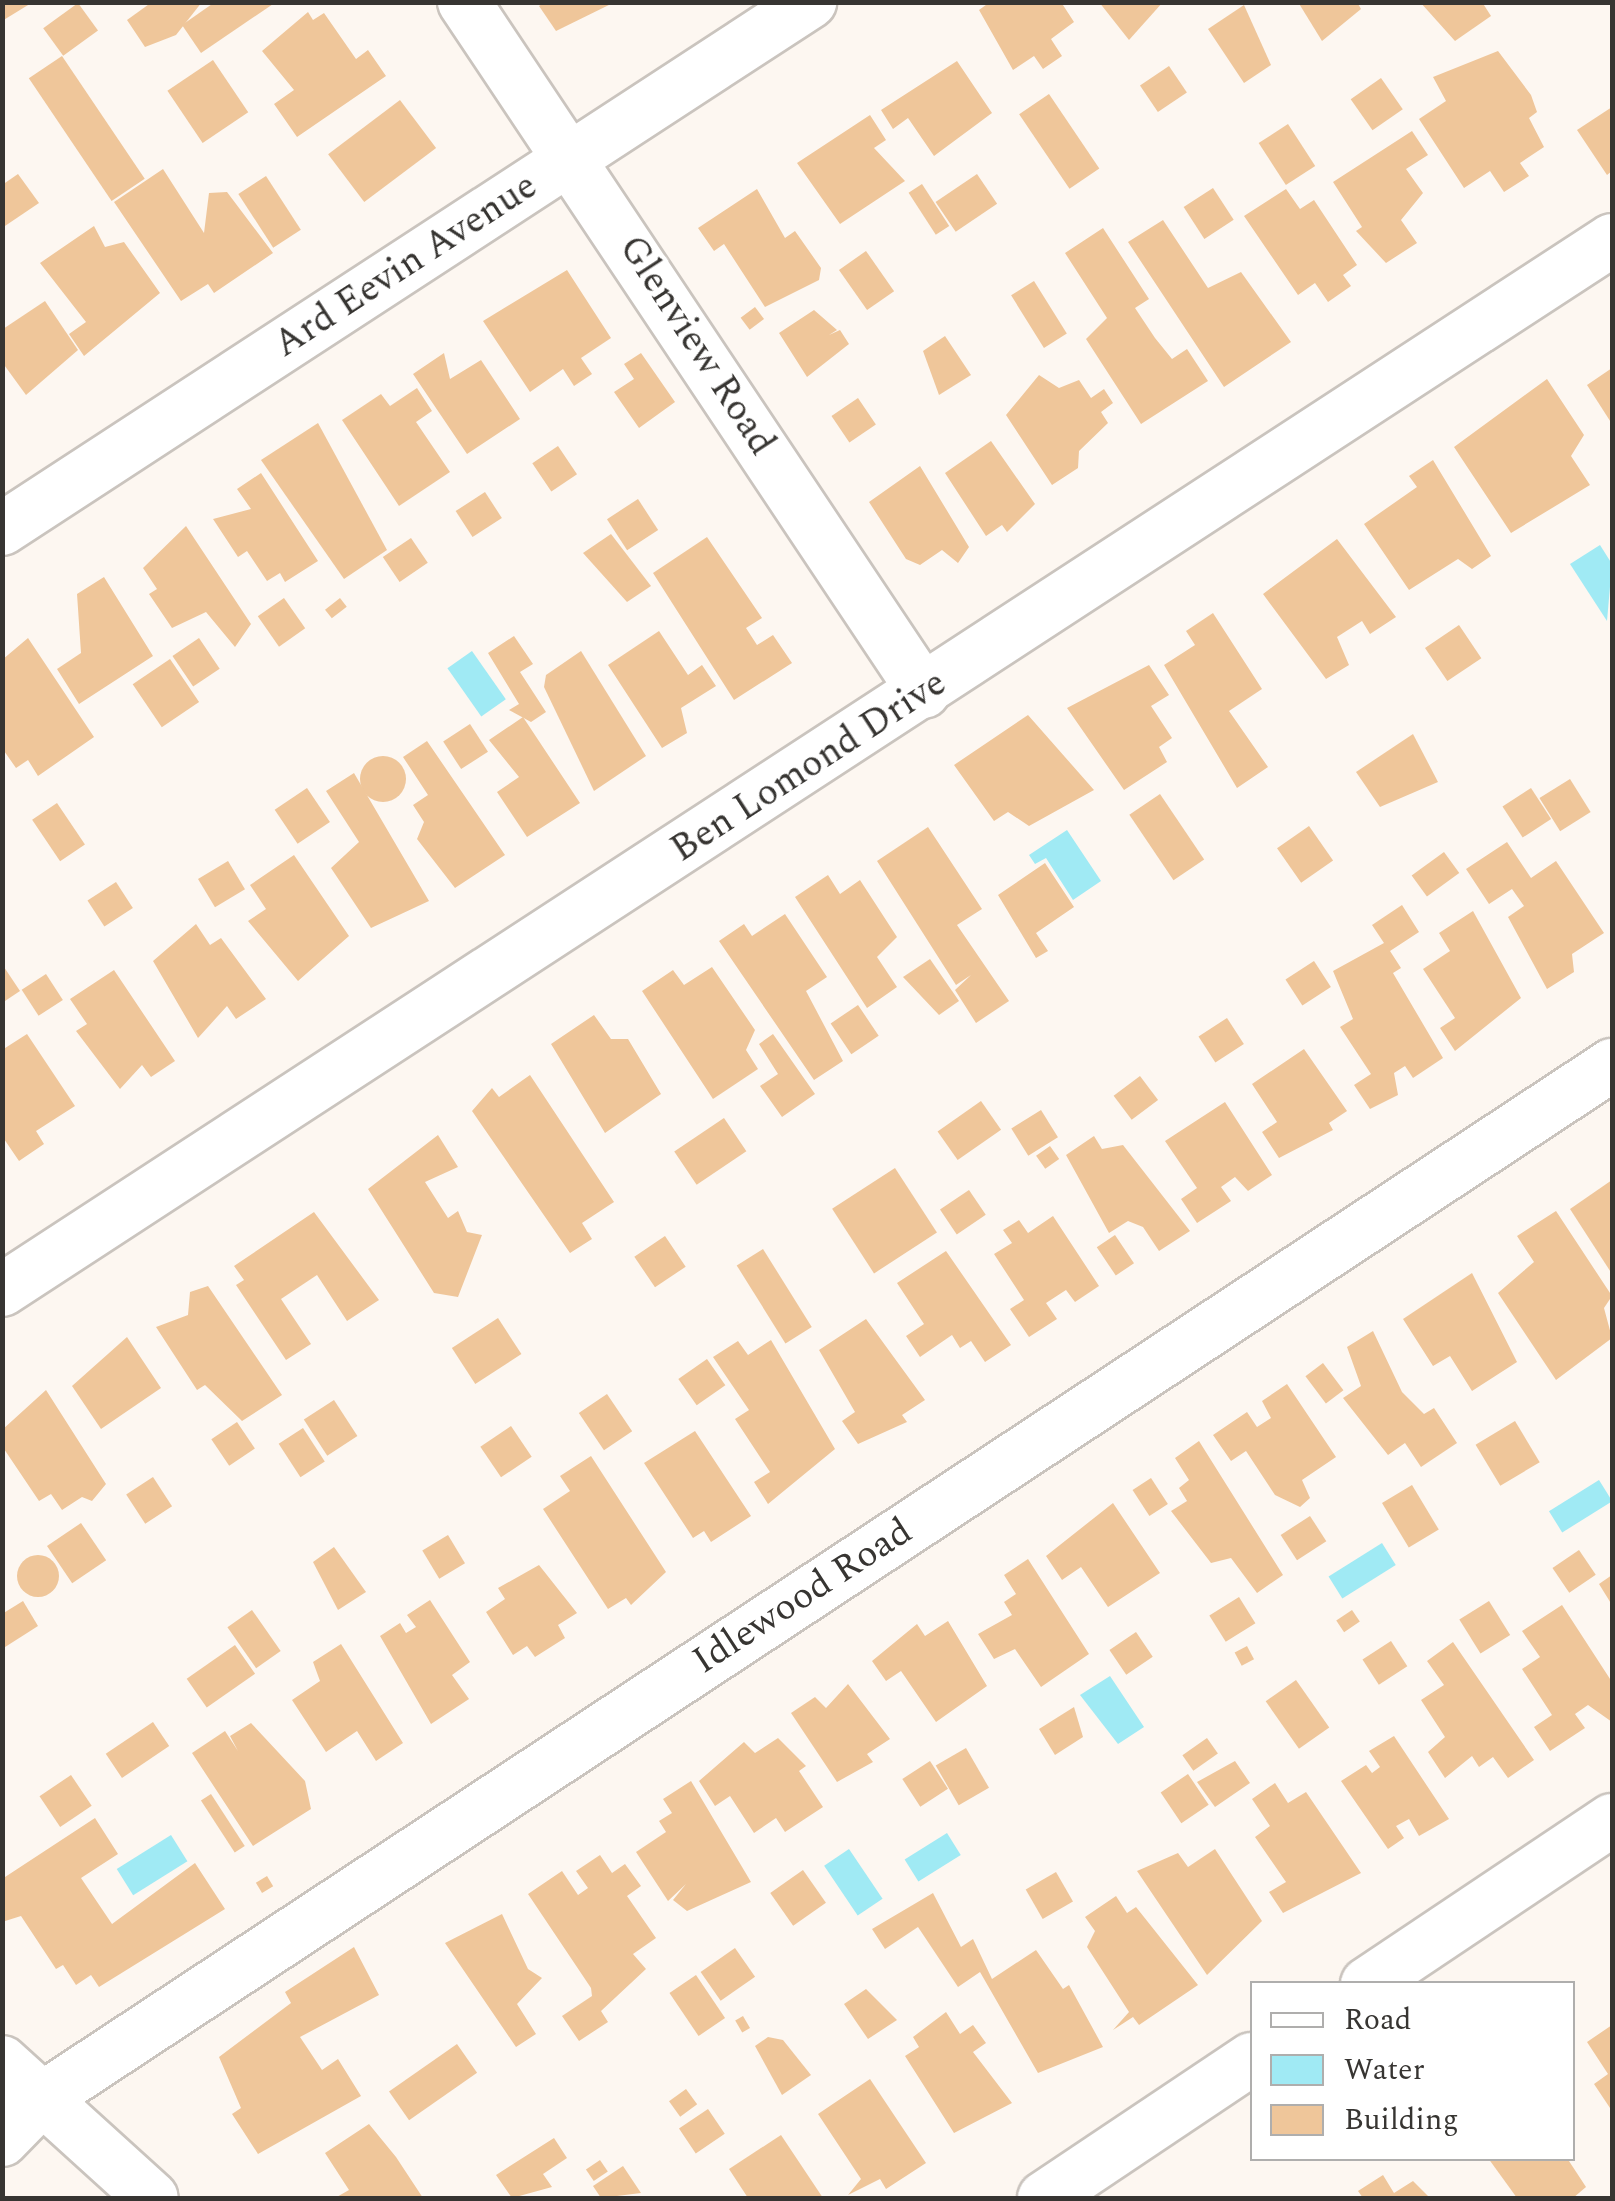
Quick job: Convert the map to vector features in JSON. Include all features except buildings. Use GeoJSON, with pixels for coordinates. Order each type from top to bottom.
{"type":"FeatureCollection","features":[{"type":"Feature","properties":{"kind":"street","name":"Glenview Road"},"geometry":{"type":"LineString","coordinates":[[464,2],[572,158],[924,692]]}},
{"type":"Feature","properties":{"kind":"street","name":"Ard Eevin Avenue"},"geometry":{"type":"LineString","coordinates":[[2,529],[810,2]]}},
{"type":"Feature","properties":{"kind":"street","name":"Ben Lomond Drive"},"geometry":{"type":"LineString","coordinates":[[2,1290],[1612,240]]}},
{"type":"Feature","properties":{"kind":"street","name":"Idlewood Road"},"geometry":{"type":"LineString","coordinates":[[2,2140],[43,2098],[1612,1064]]}},
{"type":"Feature","properties":{"kind":"street"},"geometry":{"type":"LineString","coordinates":[[1372,1981],[1609,1832]]}},
{"type":"Feature","properties":{"kind":"street"},"geometry":{"type":"LineString","coordinates":[[1044,2198],[1250,2061]]}},
{"type":"Feature","properties":{"kind":"street"},"geometry":{"type":"LineString","coordinates":[[2,2062],[152,2198]]}},
{"type":"Feature","properties":{"kind":"water"},"geometry":{"type":"Polygon","coordinates":[[[1600,545],[1612,564],[1607,621],[1570,564],[1600,545]]]}},
{"type":"Feature","properties":{"kind":"water"},"geometry":{"type":"Polygon","coordinates":[[[472,651],[506,699],[481,717],[447,668],[472,651]]]}},
{"type":"Feature","properties":{"kind":"water"},"geometry":{"type":"Polygon","coordinates":[[[1067,830],[1101,881],[1073,900],[1046,858],[1035,864],[1029,855],[1067,830]]]}},
{"type":"Feature","properties":{"kind":"water"},"geometry":{"type":"Polygon","coordinates":[[[1599,1480],[1612,1501],[1562,1532],[1549,1511],[1599,1480]]]}},
{"type":"Feature","properties":{"kind":"water"},"geometry":{"type":"Polygon","coordinates":[[[1382,1543],[1396,1565],[1342,1598],[1329,1576],[1382,1543]]]}},
{"type":"Feature","properties":{"kind":"water"},"geometry":{"type":"Polygon","coordinates":[[[1110,1676],[1144,1727],[1118,1744],[1080,1695],[1110,1676]]]}},
{"type":"Feature","properties":{"kind":"water"},"geometry":{"type":"Polygon","coordinates":[[[947,1833],[961,1855],[918,1882],[905,1859],[947,1833]]]}},
{"type":"Feature","properties":{"kind":"water"},"geometry":{"type":"Polygon","coordinates":[[[171,1835],[187,1861],[133,1895],[117,1869],[171,1835]]]}},
{"type":"Feature","properties":{"kind":"water"},"geometry":{"type":"Polygon","coordinates":[[[849,1849],[883,1899],[858,1916],[824,1866],[849,1849]]]}}]}
